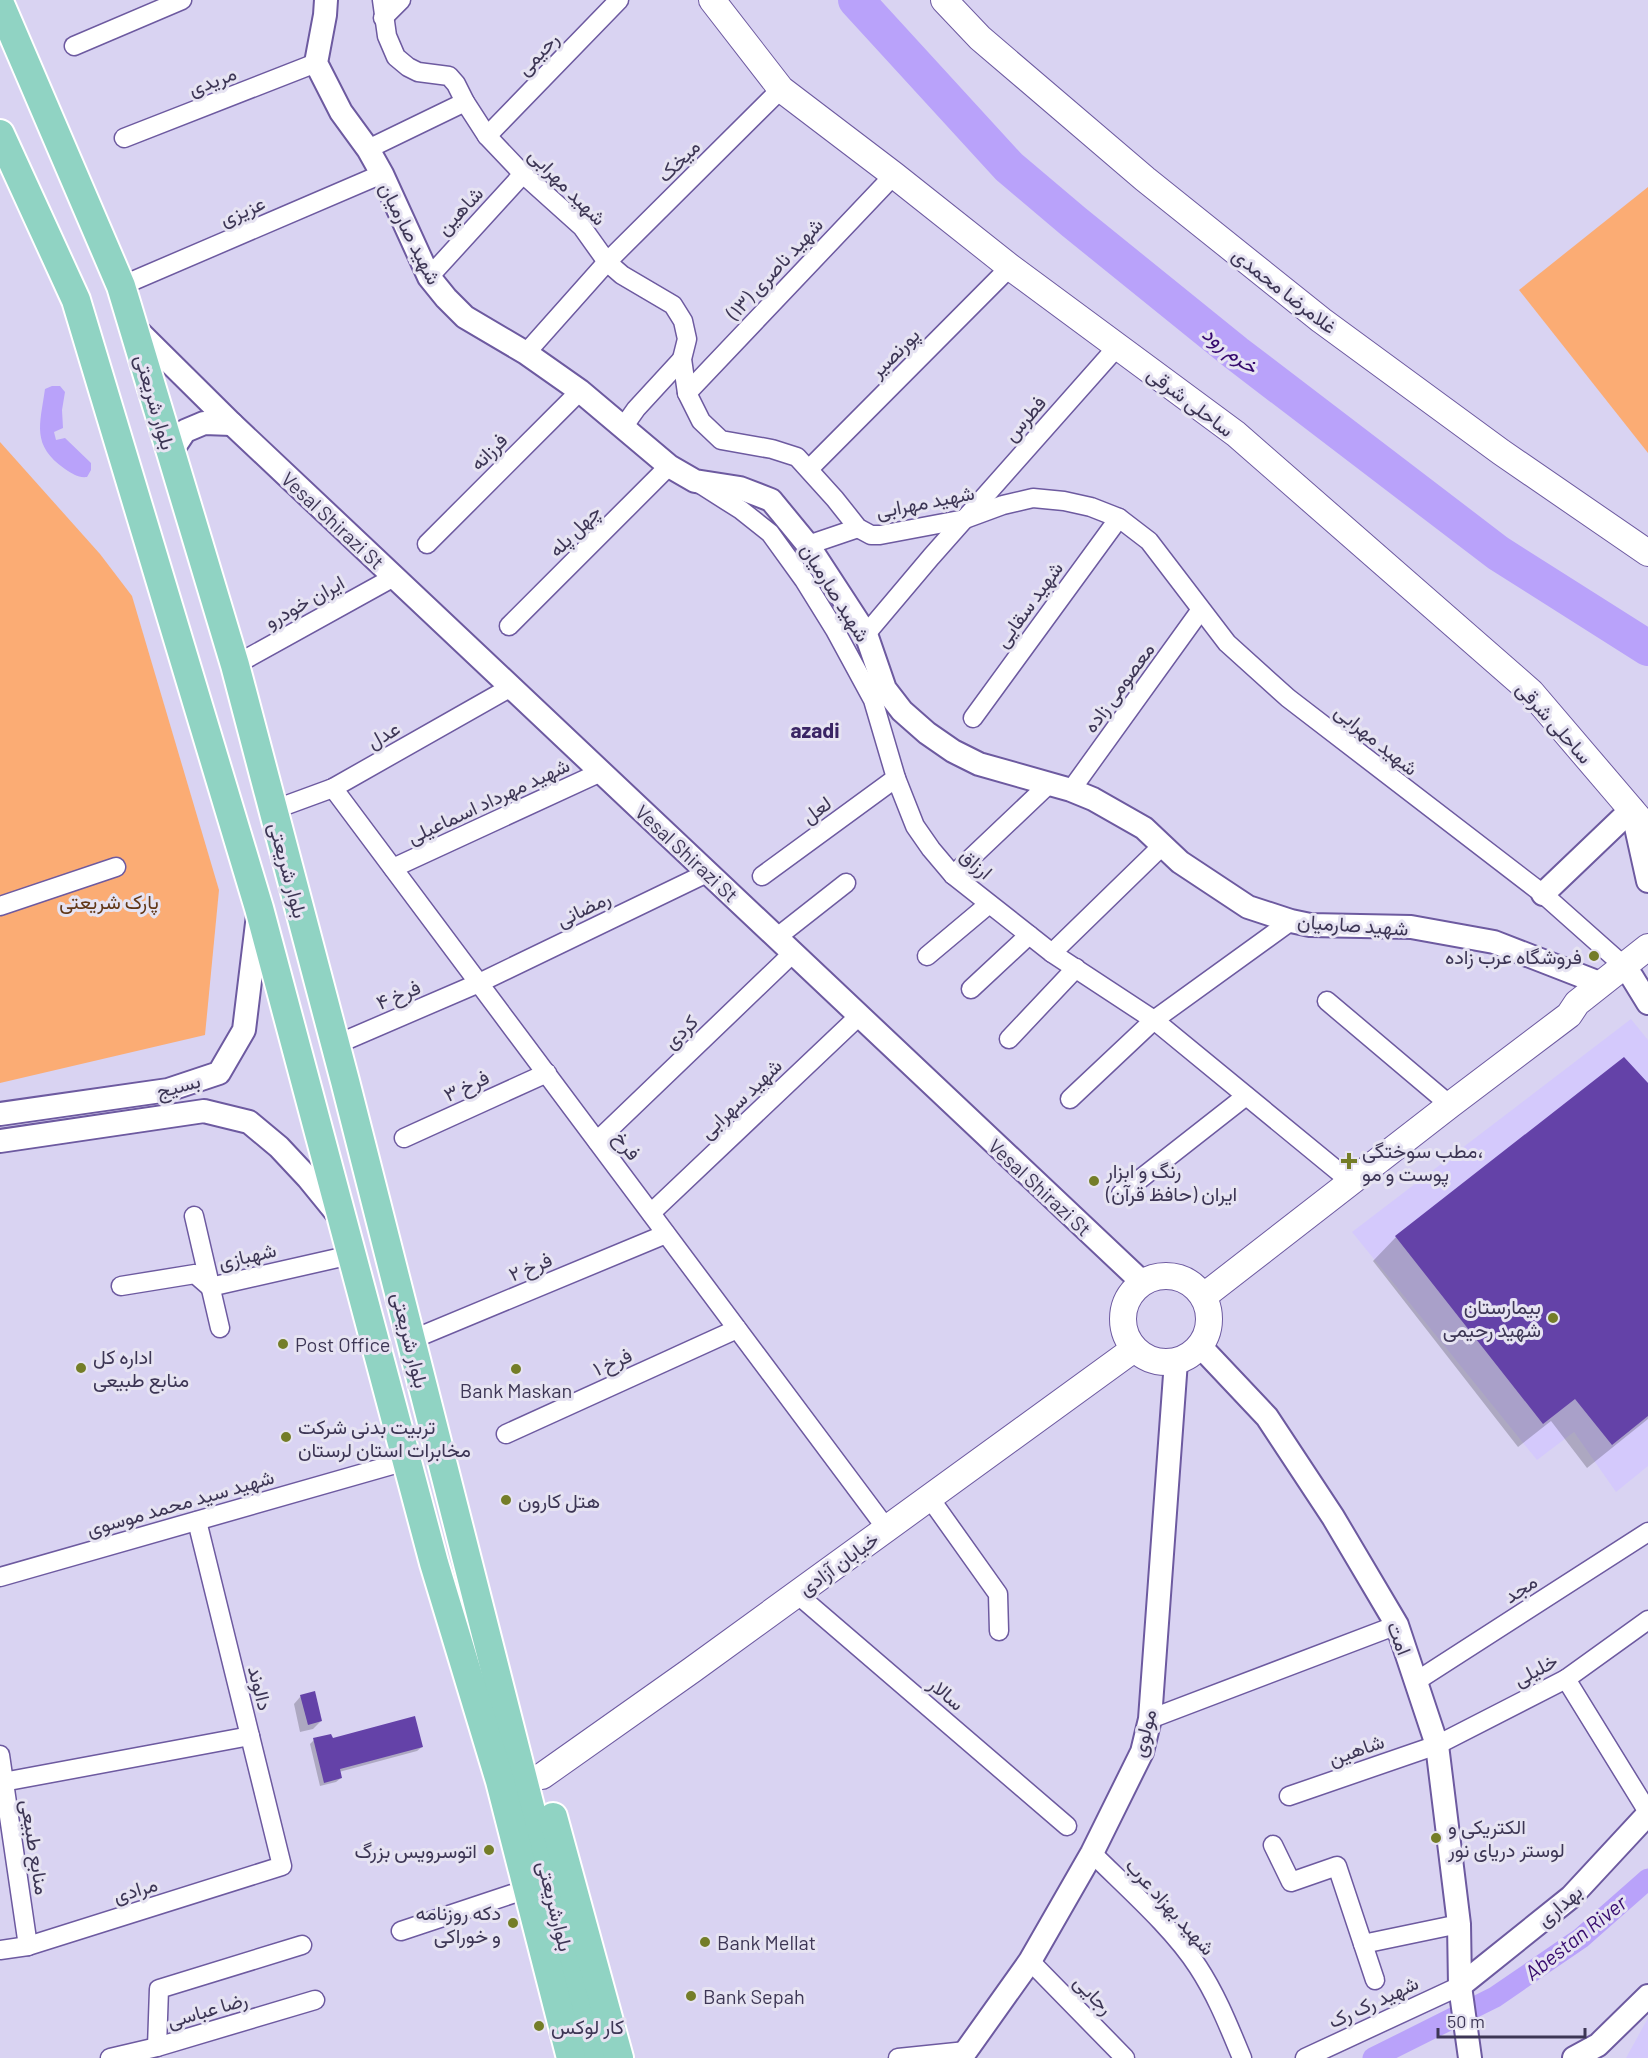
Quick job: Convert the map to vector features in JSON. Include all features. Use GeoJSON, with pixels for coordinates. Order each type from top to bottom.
{"type":"FeatureCollection","features":[{"type":"Feature","properties":{"kind":"main road","name":"ساحلی شرقی"},"geometry":{"type":"LineString","coordinates":[[712,0],[782,89],[1010,267],[1236,434],[1531,692],[1648,829]]}},
{"type":"Feature","properties":{"kind":"main road","name":"غلامرضا محمدی"},"geometry":{"type":"LineString","coordinates":[[944,0],[980,38],[1136,172],[1321,320],[1501,452],[1648,553]]}},
{"type":"Feature","properties":{"kind":"main road","name":"بلوار شریعتی"},"geometry":{"type":"LineString","coordinates":[[0,4],[121,286],[235,665],[517,1755]]}},
{"type":"Feature","properties":{"kind":"main road","name":"بلوار شریعتی"},"geometry":{"type":"LineString","coordinates":[[0,134],[76,300],[259,908],[406,1461],[434,1563],[500,1781],[508,1818]]}},
{"type":"Feature","properties":{"kind":"main road"},"geometry":{"type":"LineString","coordinates":[[1569,1015],[1585,1014],[1635,969],[1648,947]]}},
{"type":"Feature","properties":{"kind":"main road"},"geometry":{"type":"LineString","coordinates":[[1204,1296],[1350,1181],[1569,1015],[1577,1003],[1602,984],[1635,969]]}},
{"type":"Feature","properties":{"kind":"main road"},"geometry":{"type":"LineString","coordinates":[[1169,1275],[1182,1278],[1195,1285],[1204,1296],[1209,1308],[1210,1322],[1207,1335],[1200,1346],[1189,1356],[1176,1361],[1160,1362],[1146,1358],[1134,1349],[1126,1336],[1122,1321],[1124,1306],[1131,1293],[1142,1282],[1169,1275]]}},
{"type":"Feature","properties":{"kind":"main road","name":"خیابان آزادی"},"geometry":{"type":"LineString","coordinates":[[542,1776],[1134,1349]]}},
{"type":"Feature","properties":{"kind":"main road"},"geometry":{"type":"LineString","coordinates":[[490,1647],[521,1709],[542,1776],[619,2058]]}},
{"type":"Feature","properties":{"kind":"main road","name":"بلوارشریعتی"},"geometry":{"type":"LineString","coordinates":[[517,1755],[594,2058]]}},
{"type":"Feature","properties":{"kind":"main road"},"geometry":{"type":"LineString","coordinates":[[500,1781],[500,1838],[512,1894],[555,2058]]}},
{"type":"Feature","properties":{"kind":"main road","name":"بلوارشریعتی"},"geometry":{"type":"LineString","coordinates":[[508,1818],[571,2058]]}},
{"type":"Feature","properties":{"kind":"street"},"geometry":{"type":"LineString","coordinates":[[74,46],[182,0]]}},
{"type":"Feature","properties":{"kind":"street"},"geometry":{"type":"LineString","coordinates":[[316,63],[323,32],[326,0]]}},
{"type":"Feature","properties":{"kind":"street"},"geometry":{"type":"LineString","coordinates":[[383,9],[401,0]]}},
{"type":"Feature","properties":{"kind":"street","name":"رحیمی"},"geometry":{"type":"LineString","coordinates":[[487,136],[619,0]]}},
{"type":"Feature","properties":{"kind":"street","name":"شهید مهرابی"},"geometry":{"type":"LineString","coordinates":[[383,9],[387,36],[396,57],[418,72],[448,76],[456,84],[487,136],[523,174],[582,227],[607,262],[622,275],[673,304],[683,321],[687,339],[682,359],[687,393],[702,421],[721,440],[772,449],[797,457],[858,528],[871,534],[880,535],[965,519],[1003,505],[1033,498],[1091,507],[1119,518],[1149,541],[1200,611],[1227,643],[1288,698],[1543,894],[1635,969]]}},
{"type":"Feature","properties":{"kind":"street","name":"مریدی"},"geometry":{"type":"LineString","coordinates":[[124,138],[316,63]]}},
{"type":"Feature","properties":{"kind":"street","name":"شهید صارمیان"},"geometry":{"type":"LineString","coordinates":[[316,63],[340,112],[368,149],[382,174],[429,277],[446,298],[465,317],[526,353],[580,391],[669,465],[695,481],[740,488],[771,500],[808,545],[866,634],[885,689],[902,711],[927,734],[978,764],[1071,790],[1093,799],[1144,828],[1180,862],[1248,906],[1310,925],[1411,927],[1494,942],[1602,984]]}},
{"type":"Feature","properties":{"kind":"street","name":"میخک"},"geometry":{"type":"LineString","coordinates":[[526,353],[607,262],[782,89]]}},
{"type":"Feature","properties":{"kind":"street"},"geometry":{"type":"LineString","coordinates":[[368,149],[465,102]]}},
{"type":"Feature","properties":{"kind":"street","name":"عزیزی"},"geometry":{"type":"LineString","coordinates":[[121,286],[382,174]]}},
{"type":"Feature","properties":{"kind":"street","name":"شاهين"},"geometry":{"type":"LineString","coordinates":[[429,277],[523,174]]}},
{"type":"Feature","properties":{"kind":"street","name":"شهید ناصری (۱۳)"},"geometry":{"type":"LineString","coordinates":[[687,393],[894,175]]}},
{"type":"Feature","properties":{"kind":"street","name":"پورنصیر"},"geometry":{"type":"LineString","coordinates":[[809,469],[1010,267]]}},
{"type":"Feature","properties":{"kind":"street","name":"Vesal Shirazi St"},"geometry":{"type":"LineString","coordinates":[[134,327],[232,424],[1142,1282]]}},
{"type":"Feature","properties":{"kind":"street","name":"فطرس"},"geometry":{"type":"LineString","coordinates":[[866,634],[1117,347]]}},
{"type":"Feature","properties":{"kind":"street"},"geometry":{"type":"LineString","coordinates":[[624,426],[636,409],[682,359]]}},
{"type":"Feature","properties":{"kind":"street","name":"فرزانه"},"geometry":{"type":"LineString","coordinates":[[427,544],[580,391]]}},
{"type":"Feature","properties":{"kind":"street"},"geometry":{"type":"LineString","coordinates":[[171,452],[185,431],[204,423],[232,424]]}},
{"type":"Feature","properties":{"kind":"street","name":"چهل پله"},"geometry":{"type":"LineString","coordinates":[[509,626],[669,465]]}},
{"type":"Feature","properties":{"kind":"street","name":"ارزاق"},"geometry":{"type":"LineString","coordinates":[[695,481],[741,510],[770,533],[804,580],[836,630],[873,700],[896,778],[915,826],[953,875],[1052,953],[1154,1020],[1350,1181]]}},
{"type":"Feature","properties":{"kind":"street","name":"شهید سقایی"},"geometry":{"type":"LineString","coordinates":[[974,718],[1119,518]]}},
{"type":"Feature","properties":{"kind":"street"},"geometry":{"type":"LineString","coordinates":[[808,545],[858,528]]}},
{"type":"Feature","properties":{"kind":"street","name":"ایران خودرو"},"geometry":{"type":"LineString","coordinates":[[235,665],[394,577]]}},
{"type":"Feature","properties":{"kind":"street","name":"معصومی زاده"},"geometry":{"type":"LineString","coordinates":[[1071,790],[1200,611]]}},
{"type":"Feature","properties":{"kind":"street","name":"عدل"},"geometry":{"type":"LineString","coordinates":[[273,810],[333,788],[511,687]]}},
{"type":"Feature","properties":{"kind":"street","name":"شهید مهرداد اسماعیلی"},"geometry":{"type":"LineString","coordinates":[[393,868],[601,772]]}},
{"type":"Feature","properties":{"kind":"street","name":"لعل"},"geometry":{"type":"LineString","coordinates":[[762,876],[896,778]]}},
{"type":"Feature","properties":{"kind":"street"},"geometry":{"type":"LineString","coordinates":[[953,875],[1049,784]]}},
{"type":"Feature","properties":{"kind":"street","name":"فرخ"},"geometry":{"type":"LineString","coordinates":[[333,788],[886,1528]]}},
{"type":"Feature","properties":{"kind":"street"},"geometry":{"type":"LineString","coordinates":[[1632,809],[1648,881]]}},
{"type":"Feature","properties":{"kind":"street"},"geometry":{"type":"LineString","coordinates":[[1543,894],[1632,809]]}},
{"type":"Feature","properties":{"kind":"street"},"geometry":{"type":"LineString","coordinates":[[1052,953],[1163,845]]}},
{"type":"Feature","properties":{"kind":"street"},"geometry":{"type":"LineString","coordinates":[[0,906],[116,867]]}},
{"type":"Feature","properties":{"kind":"street","name":"رمضانی"},"geometry":{"type":"LineString","coordinates":[[479,983],[707,873]]}},
{"type":"Feature","properties":{"kind":"street"},"geometry":{"type":"LineString","coordinates":[[776,938],[846,883]]}},
{"type":"Feature","properties":{"kind":"street"},"geometry":{"type":"LineString","coordinates":[[927,956],[989,904]]}},
{"type":"Feature","properties":{"kind":"street","name":"بسیج"},"geometry":{"type":"LineString","coordinates":[[0,1114],[168,1090],[219,1073],[244,1030],[259,908]]}},
{"type":"Feature","properties":{"kind":"street"},"geometry":{"type":"LineString","coordinates":[[1070,1099],[1154,1020],[1291,921]]}},
{"type":"Feature","properties":{"kind":"street"},"geometry":{"type":"LineString","coordinates":[[971,989],[1029,935]]}},
{"type":"Feature","properties":{"kind":"street","name":"کردی"},"geometry":{"type":"LineString","coordinates":[[597,1141],[793,953]]}},
{"type":"Feature","properties":{"kind":"street"},"geometry":{"type":"LineString","coordinates":[[1009,1039],[1076,968]]}},
{"type":"Feature","properties":{"kind":"street"},"geometry":{"type":"LineString","coordinates":[[1635,969],[1648,1003]]}},
{"type":"Feature","properties":{"kind":"street","name":"فرخ ۴"},"geometry":{"type":"LineString","coordinates":[[335,1045],[479,983]]}},
{"type":"Feature","properties":{"kind":"street"},"geometry":{"type":"LineString","coordinates":[[1327,1000],[1450,1105]]}},
{"type":"Feature","properties":{"kind":"street","name":"شهید سهرابی"},"geometry":{"type":"LineString","coordinates":[[651,1213],[859,1016]]}},
{"type":"Feature","properties":{"kind":"street","name":"فرخ ۳"},"geometry":{"type":"LineString","coordinates":[[404,1138],[547,1073]]}},
{"type":"Feature","properties":{"kind":"street"},"geometry":{"type":"LineString","coordinates":[[1121,1194],[1246,1096]]}},
{"type":"Feature","properties":{"kind":"street","name":"بسیج"},"geometry":{"type":"LineString","coordinates":[[0,1141],[204,1111],[249,1122],[294,1162],[341,1219]]}},
{"type":"Feature","properties":{"kind":"street"},"geometry":{"type":"LineString","coordinates":[[194,1216],[220,1328]]}},
{"type":"Feature","properties":{"kind":"street","name":"فرخ ۲"},"geometry":{"type":"LineString","coordinates":[[411,1340],[666,1234]]}},
{"type":"Feature","properties":{"kind":"street","name":"شهبازی"},"geometry":{"type":"LineString","coordinates":[[121,1286],[195,1274],[210,1287],[351,1254]]}},
{"type":"Feature","properties":{"kind":"street","name":"فرخ ۱"},"geometry":{"type":"LineString","coordinates":[[506,1434],[737,1329]]}},
{"type":"Feature","properties":{"kind":"street","name":"امت"},"geometry":{"type":"LineString","coordinates":[[1200,1346],[1268,1417],[1333,1517],[1397,1625],[1437,1745],[1459,1924],[1460,1986],[1469,2051]]}},
{"type":"Feature","properties":{"kind":"street","name":"مولوی"},"geometry":{"type":"LineString","coordinates":[[964,2054],[1030,1961],[1092,1853],[1142,1752],[1150,1719],[1176,1361]]}},
{"type":"Feature","properties":{"kind":"street","name":"شهید سید محمد موسوی"},"geometry":{"type":"LineString","coordinates":[[0,1577],[406,1461]]}},
{"type":"Feature","properties":{"kind":"street"},"geometry":{"type":"LineString","coordinates":[[928,1497],[998,1594],[999,1630]]}},
{"type":"Feature","properties":{"kind":"street","name":"دالوند"},"geometry":{"type":"LineString","coordinates":[[197,1521],[282,1866]]}},
{"type":"Feature","properties":{"kind":"street","name":"مجد"},"geometry":{"type":"LineString","coordinates":[[1415,1682],[1648,1532]]}},
{"type":"Feature","properties":{"kind":"street","name":"سالار"},"geometry":{"type":"LineString","coordinates":[[797,1594],[1067,1826]]}},
{"type":"Feature","properties":{"kind":"street","name":"خلیلی"},"geometry":{"type":"LineString","coordinates":[[1437,1745],[1566,1679],[1648,1620]]}},
{"type":"Feature","properties":{"kind":"street"},"geometry":{"type":"LineString","coordinates":[[1150,1719],[1397,1625]]}},
{"type":"Feature","properties":{"kind":"street"},"geometry":{"type":"LineString","coordinates":[[1566,1679],[1648,1813]]}},
{"type":"Feature","properties":{"kind":"street"},"geometry":{"type":"LineString","coordinates":[[3,1782],[250,1736]]}},
{"type":"Feature","properties":{"kind":"street","name":"شاهین"},"geometry":{"type":"LineString","coordinates":[[1289,1796],[1437,1745]]}},
{"type":"Feature","properties":{"kind":"street","name":"منابع طبیعی"},"geometry":{"type":"LineString","coordinates":[[0,1755],[28,1946]]}},
{"type":"Feature","properties":{"kind":"street","name":"بهداری"},"geometry":{"type":"LineString","coordinates":[[1460,1986],[1571,1897],[1648,1813]]}},
{"type":"Feature","properties":{"kind":"street"},"geometry":{"type":"LineString","coordinates":[[1273,1845],[1291,1882],[1337,1866],[1376,1980]]}},
{"type":"Feature","properties":{"kind":"street","name":"شهید بهزاد عرب"},"geometry":{"type":"LineString","coordinates":[[1092,1853],[1174,1937],[1197,1966],[1224,2012],[1242,2058]]}},
{"type":"Feature","properties":{"kind":"street","name":"مرادی"},"geometry":{"type":"LineString","coordinates":[[0,1950],[28,1946],[282,1866]]}},
{"type":"Feature","properties":{"kind":"street"},"geometry":{"type":"LineString","coordinates":[[401,1931],[512,1894]]}},
{"type":"Feature","properties":{"kind":"street"},"geometry":{"type":"LineString","coordinates":[[1363,1944],[1459,1924]]}},
{"type":"Feature","properties":{"kind":"street"},"geometry":{"type":"LineString","coordinates":[[157,2047],[159,1989],[302,1945]]}},
{"type":"Feature","properties":{"kind":"street","name":"رجایی"},"geometry":{"type":"LineString","coordinates":[[1030,1961],[1125,2058]]}},
{"type":"Feature","properties":{"kind":"street","name":"شهید رک رک"},"geometry":{"type":"LineString","coordinates":[[1305,2058],[1460,1986]]}},
{"type":"Feature","properties":{"kind":"street"},"geometry":{"type":"LineString","coordinates":[[1574,2058],[1599,2045],[1648,1996]]}},
{"type":"Feature","properties":{"kind":"street","name":"رضا عباسی"},"geometry":{"type":"LineString","coordinates":[[110,2058],[157,2047],[315,2001]]}},
{"type":"Feature","properties":{"kind":"street"},"geometry":{"type":"LineString","coordinates":[[898,2058],[964,2054]]}},
{"type":"Feature","properties":{"kind":"shaded area"},"geometry":{"type":"Polygon","coordinates":[[[60,386],[65,392],[62,410],[63,428],[54,432],[56,440],[65,438],[91,463],[91,470],[87,477],[78,476],[65,469],[54,460],[42,443],[40,424],[45,389],[60,386]]]}},
{"type":"Feature","properties":{"kind":"shaded area","name":"بیمارستان شهید رحیمی"},"geometry":{"type":"Polygon","coordinates":[[[1631,1019],[1648,1040],[1648,1466],[1616,1492],[1574,1432],[1537,1460],[1352,1232],[1631,1019]]]}},
{"type":"Feature","properties":{"kind":"shaded area"},"geometry":{"type":"Polygon","coordinates":[[[1648,2018],[1648,2058],[1626,2058],[1648,2018]]]}},
{"type":"Feature","properties":{"kind":"green space"},"geometry":{"type":"Polygon","coordinates":[[[1648,187],[1648,453],[1519,290],[1648,187]]]}},
{"type":"Feature","properties":{"kind":"green space","name":"پارک شریعتی"},"geometry":{"type":"Polygon","coordinates":[[[0,442],[100,554],[132,596],[219,890],[205,1035],[0,1083],[0,442]]]}},
{"type":"Feature","properties":{"kind":"building","name":"بیمارستان شهید رحیمی"},"geometry":{"type":"Polygon","coordinates":[[[1624,1057],[1648,1083],[1648,1416],[1612,1445],[1575,1399],[1543,1424],[1395,1236],[1624,1057]]]}},
{"type":"Feature","properties":{"kind":"building"},"geometry":{"type":"Polygon","coordinates":[[[315,1691],[322,1721],[308,1725],[300,1695],[315,1691]]]}},
{"type":"Feature","properties":{"kind":"building"},"geometry":{"type":"Polygon","coordinates":[[[415,1716],[423,1747],[340,1769],[342,1778],[324,1783],[313,1738],[331,1734],[333,1738],[415,1716]]]}},
{"type":"Feature","properties":{"kind":"waterway","name":"خرم رود"},"geometry":{"type":"LineString","coordinates":[[856,0],[1009,167],[1074,222],[1236,353],[1498,553],[1648,648]]}},
{"type":"Feature","properties":{"kind":"waterway","name":"Abestan River"},"geometry":{"type":"LineString","coordinates":[[1373,2058],[1495,1997],[1581,1938],[1648,1879]]}},
{"type":"Feature","properties":{"kind":"place","name":"فروشگاه عرب زاده"},"geometry":{"type":"Point","coordinates":[1594,956]}},
{"type":"Feature","properties":{"kind":"place","name":"مطب سوختگی، پوست و مو"},"geometry":{"type":"Point","coordinates":[1349,1161]}},
{"type":"Feature","properties":{"kind":"place","name":"رنگ و ابزار ایران (حافظ قرآن)"},"geometry":{"type":"Point","coordinates":[1094,1181]}},
{"type":"Feature","properties":{"kind":"place","name":"بیمارستان شهید رحیمی"},"geometry":{"type":"Point","coordinates":[1553,1318]}},
{"type":"Feature","properties":{"kind":"place","name":"Post Office"},"geometry":{"type":"Point","coordinates":[283,1344]}},
{"type":"Feature","properties":{"kind":"place","name":"اداره کل منابع طبیعی"},"geometry":{"type":"Point","coordinates":[81,1368]}},
{"type":"Feature","properties":{"kind":"place","name":"Bank Maskan"},"geometry":{"type":"Point","coordinates":[516,1369]}},
{"type":"Feature","properties":{"kind":"place","name":"تربیت بدنی شرکت مخابرات استان لرستان"},"geometry":{"type":"Point","coordinates":[286,1437]}},
{"type":"Feature","properties":{"kind":"place","name":"هتل کارون"},"geometry":{"type":"Point","coordinates":[506,1500]}},
{"type":"Feature","properties":{"kind":"place","name":"الکتریکی و لوستر دریای نور"},"geometry":{"type":"Point","coordinates":[1436,1838]}},
{"type":"Feature","properties":{"kind":"place","name":"اتوسرویس بزرگ"},"geometry":{"type":"Point","coordinates":[489,1850]}},
{"type":"Feature","properties":{"kind":"place","name":"دکه روزنامه و خوراکی"},"geometry":{"type":"Point","coordinates":[513,1923]}},
{"type":"Feature","properties":{"kind":"place","name":"Bank Mellat"},"geometry":{"type":"Point","coordinates":[705,1942]}},
{"type":"Feature","properties":{"kind":"place","name":"Bank Sepah"},"geometry":{"type":"Point","coordinates":[691,1996]}},
{"type":"Feature","properties":{"kind":"place","name":"کار لوکس"},"geometry":{"type":"Point","coordinates":[539,2026]}},
{"type":"Feature","properties":{"kind":"district","name":"azadi"},"geometry":{"type":"Point","coordinates":[815,729]}}]}
